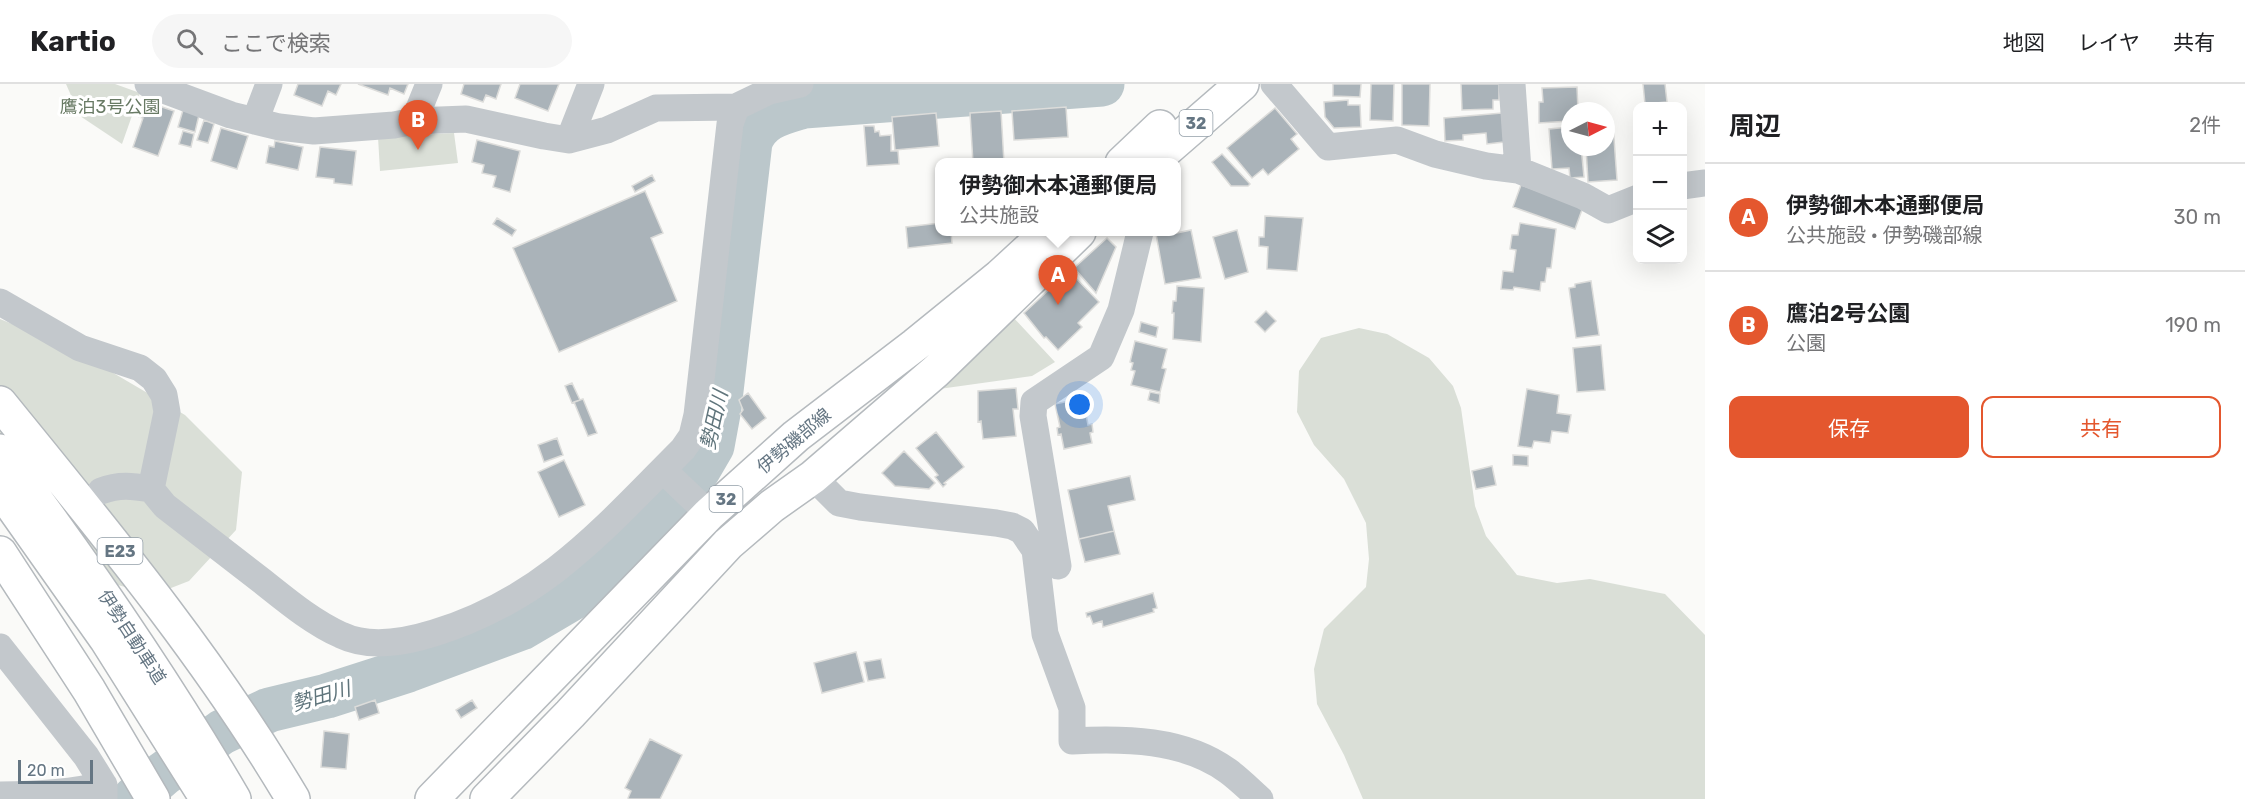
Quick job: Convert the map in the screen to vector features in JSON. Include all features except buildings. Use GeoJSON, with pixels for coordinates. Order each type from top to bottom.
{"type":"FeatureCollection","features":[{"type":"Feature","properties":{"kind":"main road","name":"32"},"geometry":{"type":"LineString","coordinates":[[1126,158],[1206,84]]}},
{"type":"Feature","properties":{"kind":"main road","name":"32"},"geometry":{"type":"LineString","coordinates":[[1155,158],[1242,84]]}},
{"type":"Feature","properties":{"kind":"main road","name":"伊勢磯部線"},"geometry":{"type":"LineString","coordinates":[[432,799],[703,508],[932,332],[1000,276],[1043,236]]}},
{"type":"Feature","properties":{"kind":"main road","name":"伊勢磯部線"},"geometry":{"type":"LineString","coordinates":[[487,799],[570,714],[728,544],[772,506],[813,477],[936,371],[1075,236]]}},
{"type":"Feature","properties":{"kind":"main road","name":"E23"},"geometry":{"type":"LineString","coordinates":[[0,403],[131,565],[233,703],[293,799]]}},
{"type":"Feature","properties":{"kind":"main road","name":"伊勢自動車道"},"geometry":{"type":"LineString","coordinates":[[0,451],[71,546],[125,625],[172,720],[207,799]]}},
{"type":"Feature","properties":{"kind":"main road","name":"伊勢自動車道"},"geometry":{"type":"LineString","coordinates":[[0,489],[99,629],[234,799]]}},
{"type":"Feature","properties":{"kind":"main road"},"geometry":{"type":"LineString","coordinates":[[0,553],[88,690],[147,789]]}},
{"type":"Feature","properties":{"kind":"street"},"geometry":{"type":"LineString","coordinates":[[148,84],[231,115],[279,127],[314,131],[394,125],[414,121],[466,119],[569,140],[607,130],[656,108],[736,107],[769,92],[800,84]]}},
{"type":"Feature","properties":{"kind":"street"},"geometry":{"type":"LineString","coordinates":[[255,121],[269,84]]}},
{"type":"Feature","properties":{"kind":"street"},"geometry":{"type":"LineString","coordinates":[[414,121],[429,84]]}},
{"type":"Feature","properties":{"kind":"street"},"geometry":{"type":"LineString","coordinates":[[569,140],[591,84]]}},
{"type":"Feature","properties":{"kind":"street"},"geometry":{"type":"LineString","coordinates":[[1274,84],[1328,147],[1397,140],[1436,154],[1486,166],[1518,170],[1583,196],[1608,210],[1633,200]]}},
{"type":"Feature","properties":{"kind":"street"},"geometry":{"type":"LineString","coordinates":[[1512,84],[1518,170]]}},
{"type":"Feature","properties":{"kind":"street"},"geometry":{"type":"LineString","coordinates":[[101,491],[111,487],[129,485],[151,489],[165,506],[288,602],[342,636],[382,643],[402,641],[444,630],[492,612],[545,580],[584,549],[666,473],[692,436],[697,415],[730,124],[736,107]]}},
{"type":"Feature","properties":{"kind":"street"},"geometry":{"type":"LineString","coordinates":[[1687,185],[1705,183]]}},
{"type":"Feature","properties":{"kind":"street"},"geometry":{"type":"LineString","coordinates":[[1058,566],[1033,416],[1034,402],[1101,357],[1121,310],[1139,236]]}},
{"type":"Feature","properties":{"kind":"street"},"geometry":{"type":"LineString","coordinates":[[0,302],[80,348],[140,368],[154,380],[164,395],[167,412],[151,489]]}},
{"type":"Feature","properties":{"kind":"street"},"geometry":{"type":"LineString","coordinates":[[666,473],[703,508]]}},
{"type":"Feature","properties":{"kind":"street"},"geometry":{"type":"LineString","coordinates":[[813,477],[839,503],[1012,526],[1022,531],[1035,550],[1045,634],[1072,708],[1072,741],[1134,740],[1195,755],[1228,771],[1260,799]]}},
{"type":"Feature","properties":{"kind":"street"},"geometry":{"type":"LineString","coordinates":[[0,647],[86,756],[103,793]]}},
{"type":"Feature","properties":{"kind":"street"},"geometry":{"type":"LineString","coordinates":[[0,795],[31,795],[84,789],[103,793]]}},
{"type":"Feature","properties":{"kind":"green space","name":"鷹泊3号公園"},"geometry":{"type":"Polygon","coordinates":[[[66,84],[115,84],[140,93],[122,144],[80,116],[66,84]]]}},
{"type":"Feature","properties":{"kind":"green space"},"geometry":{"type":"Polygon","coordinates":[[[454,133],[458,163],[380,171],[378,137],[454,133]]]}},
{"type":"Feature","properties":{"kind":"green space"},"geometry":{"type":"Polygon","coordinates":[[[1012,316],[1055,362],[1032,376],[932,390],[1012,316]]]}},
{"type":"Feature","properties":{"kind":"green space"},"geometry":{"type":"Polygon","coordinates":[[[0,319],[69,347],[185,415],[242,472],[236,530],[189,581],[153,595],[111,583],[0,441],[0,319]]]}},
{"type":"Feature","properties":{"kind":"green space"},"geometry":{"type":"Polygon","coordinates":[[[1359,328],[1387,334],[1429,358],[1453,386],[1461,408],[1475,506],[1486,536],[1517,575],[1557,583],[1590,579],[1665,594],[1705,635],[1705,799],[1363,799],[1344,755],[1317,704],[1314,669],[1324,629],[1366,587],[1369,559],[1366,523],[1344,479],[1314,445],[1297,412],[1299,371],[1321,338],[1359,328]]]}},
{"type":"Feature","properties":{"kind":"waterway","name":"勢田川"},"geometry":{"type":"LineString","coordinates":[[134,799],[163,774],[222,732],[269,710],[327,696],[408,670],[521,628],[572,598],[698,470],[712,446],[719,408],[750,142],[765,121],[804,106],[1102,84]]}},
{"type":"Feature","properties":{"kind":"place","name":"鷹泊2号公園"},"geometry":{"type":"Point","coordinates":[418,150]}},
{"type":"Feature","properties":{"kind":"place","name":"伊勢御木本通郵便局"},"geometry":{"type":"Point","coordinates":[1058,305]}}]}
